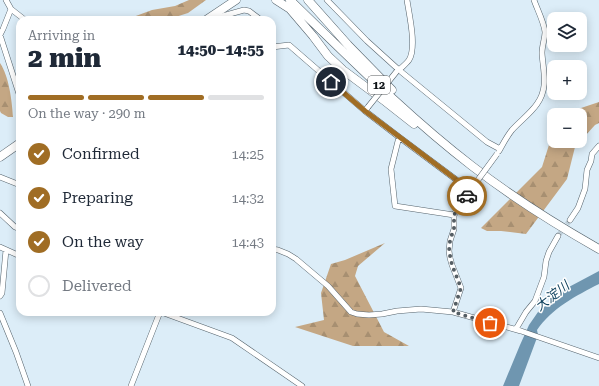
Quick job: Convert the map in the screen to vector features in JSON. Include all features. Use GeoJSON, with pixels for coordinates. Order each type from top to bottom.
{"type":"FeatureCollection","features":[{"type":"Feature","properties":{"kind":"highway"},"geometry":{"type":"LineString","coordinates":[[211,16],[236,0]]}},
{"type":"Feature","properties":{"kind":"highway"},"geometry":{"type":"LineString","coordinates":[[276,0],[290,9],[328,56],[343,70],[422,131],[472,165]]}},
{"type":"Feature","properties":{"kind":"highway","name":"12"},"geometry":{"type":"LineString","coordinates":[[290,0],[392,98],[428,130],[506,191],[596,248]]}},
{"type":"Feature","properties":{"kind":"highway"},"geometry":{"type":"LineString","coordinates":[[308,0],[348,45],[402,101],[472,165]]}},
{"type":"Feature","properties":{"kind":"highway"},"geometry":{"type":"LineString","coordinates":[[0,157],[16,146]]}},
{"type":"Feature","properties":{"kind":"street"},"geometry":{"type":"LineString","coordinates":[[6,0],[11,9],[20,16]]}},
{"type":"Feature","properties":{"kind":"street"},"geometry":{"type":"LineString","coordinates":[[327,0],[398,70],[498,152]]}},
{"type":"Feature","properties":{"kind":"street"},"geometry":{"type":"LineString","coordinates":[[367,109],[398,70],[409,59],[412,51],[412,37],[406,0]]}},
{"type":"Feature","properties":{"kind":"street"},"geometry":{"type":"LineString","coordinates":[[453,312],[461,288],[452,265],[449,251],[454,228],[454,215],[512,131],[538,103],[542,94],[545,75],[542,43],[545,33],[543,23],[534,0]]}},
{"type":"Feature","properties":{"kind":"street"},"geometry":{"type":"LineString","coordinates":[[11,9],[0,35],[16,85]]}},
{"type":"Feature","properties":{"kind":"street"},"geometry":{"type":"LineString","coordinates":[[223,16],[249,10],[256,16]]}},
{"type":"Feature","properties":{"kind":"street"},"geometry":{"type":"LineString","coordinates":[[276,47],[289,45],[399,137],[471,189]]}},
{"type":"Feature","properties":{"kind":"street"},"geometry":{"type":"LineString","coordinates":[[399,137],[391,169],[395,206],[454,215]]}},
{"type":"Feature","properties":{"kind":"street"},"geometry":{"type":"LineString","coordinates":[[570,220],[578,208],[585,189],[587,170],[592,154],[599,146]]}},
{"type":"Feature","properties":{"kind":"street"},"geometry":{"type":"LineString","coordinates":[[0,177],[16,183]]}},
{"type":"Feature","properties":{"kind":"street"},"geometry":{"type":"LineString","coordinates":[[0,213],[16,227]]}},
{"type":"Feature","properties":{"kind":"street"},"geometry":{"type":"LineString","coordinates":[[518,330],[526,312],[535,302],[544,277],[549,252],[558,236]]}},
{"type":"Feature","properties":{"kind":"street"},"geometry":{"type":"LineString","coordinates":[[0,247],[16,254]]}},
{"type":"Feature","properties":{"kind":"street"},"geometry":{"type":"LineString","coordinates":[[276,249],[296,259],[328,286],[351,312],[369,316],[397,311],[421,309],[453,312],[518,330],[599,358]]}},
{"type":"Feature","properties":{"kind":"street"},"geometry":{"type":"LineString","coordinates":[[0,296],[2,292],[6,250]]}},
{"type":"Feature","properties":{"kind":"street"},"geometry":{"type":"LineString","coordinates":[[0,313],[28,386]]}},
{"type":"Feature","properties":{"kind":"street"},"geometry":{"type":"LineString","coordinates":[[131,386],[158,316]]}},
{"type":"Feature","properties":{"kind":"street"},"geometry":{"type":"LineString","coordinates":[[171,316],[232,338],[302,386]]}},
{"type":"Feature","properties":{"kind":"green space"},"geometry":{"type":"Polygon","coordinates":[[[189,0],[206,0],[188,13],[179,16],[136,16],[152,10],[175,6],[189,0]]]}},
{"type":"Feature","properties":{"kind":"green space"},"geometry":{"type":"Polygon","coordinates":[[[0,63],[8,82],[13,117],[8,117],[0,111],[0,63]]]}},
{"type":"Feature","properties":{"kind":"green space"},"geometry":{"type":"Polygon","coordinates":[[[599,102],[599,123],[587,134],[587,108],[581,108],[599,102]]]}},
{"type":"Feature","properties":{"kind":"green space"},"geometry":{"type":"Polygon","coordinates":[[[548,148],[575,148],[567,179],[526,234],[487,231],[481,228],[542,167],[548,148]]]}},
{"type":"Feature","properties":{"kind":"green space"},"geometry":{"type":"Polygon","coordinates":[[[385,243],[358,266],[355,276],[384,332],[409,346],[353,346],[295,327],[324,320],[321,293],[331,264],[345,260],[385,243]]]}},
{"type":"Feature","properties":{"kind":"water"},"geometry":{"type":"Polygon","coordinates":[[[599,271],[599,284],[573,298],[557,309],[537,330],[538,335],[519,386],[503,386],[529,325],[538,312],[567,288],[599,271]]]}},
{"type":"Feature","properties":{"kind":"tunnel"},"geometry":{"type":"LineString","coordinates":[[558,236],[570,220]]}},
{"type":"Feature","properties":{"kind":"way so far"},"geometry":{"type":"LineString","coordinates":[[467,196],[454,215],[454,228],[450,241],[450,258],[461,288],[453,312],[490,323]]}},
{"type":"Feature","properties":{"kind":"route"},"geometry":{"type":"LineString","coordinates":[[331,82],[365,111],[470,190],[467,196]]}},
{"type":"Feature","properties":{"kind":"water label","name":"大淀川"},"geometry":{"type":"Point","coordinates":[552,296]}}]}
